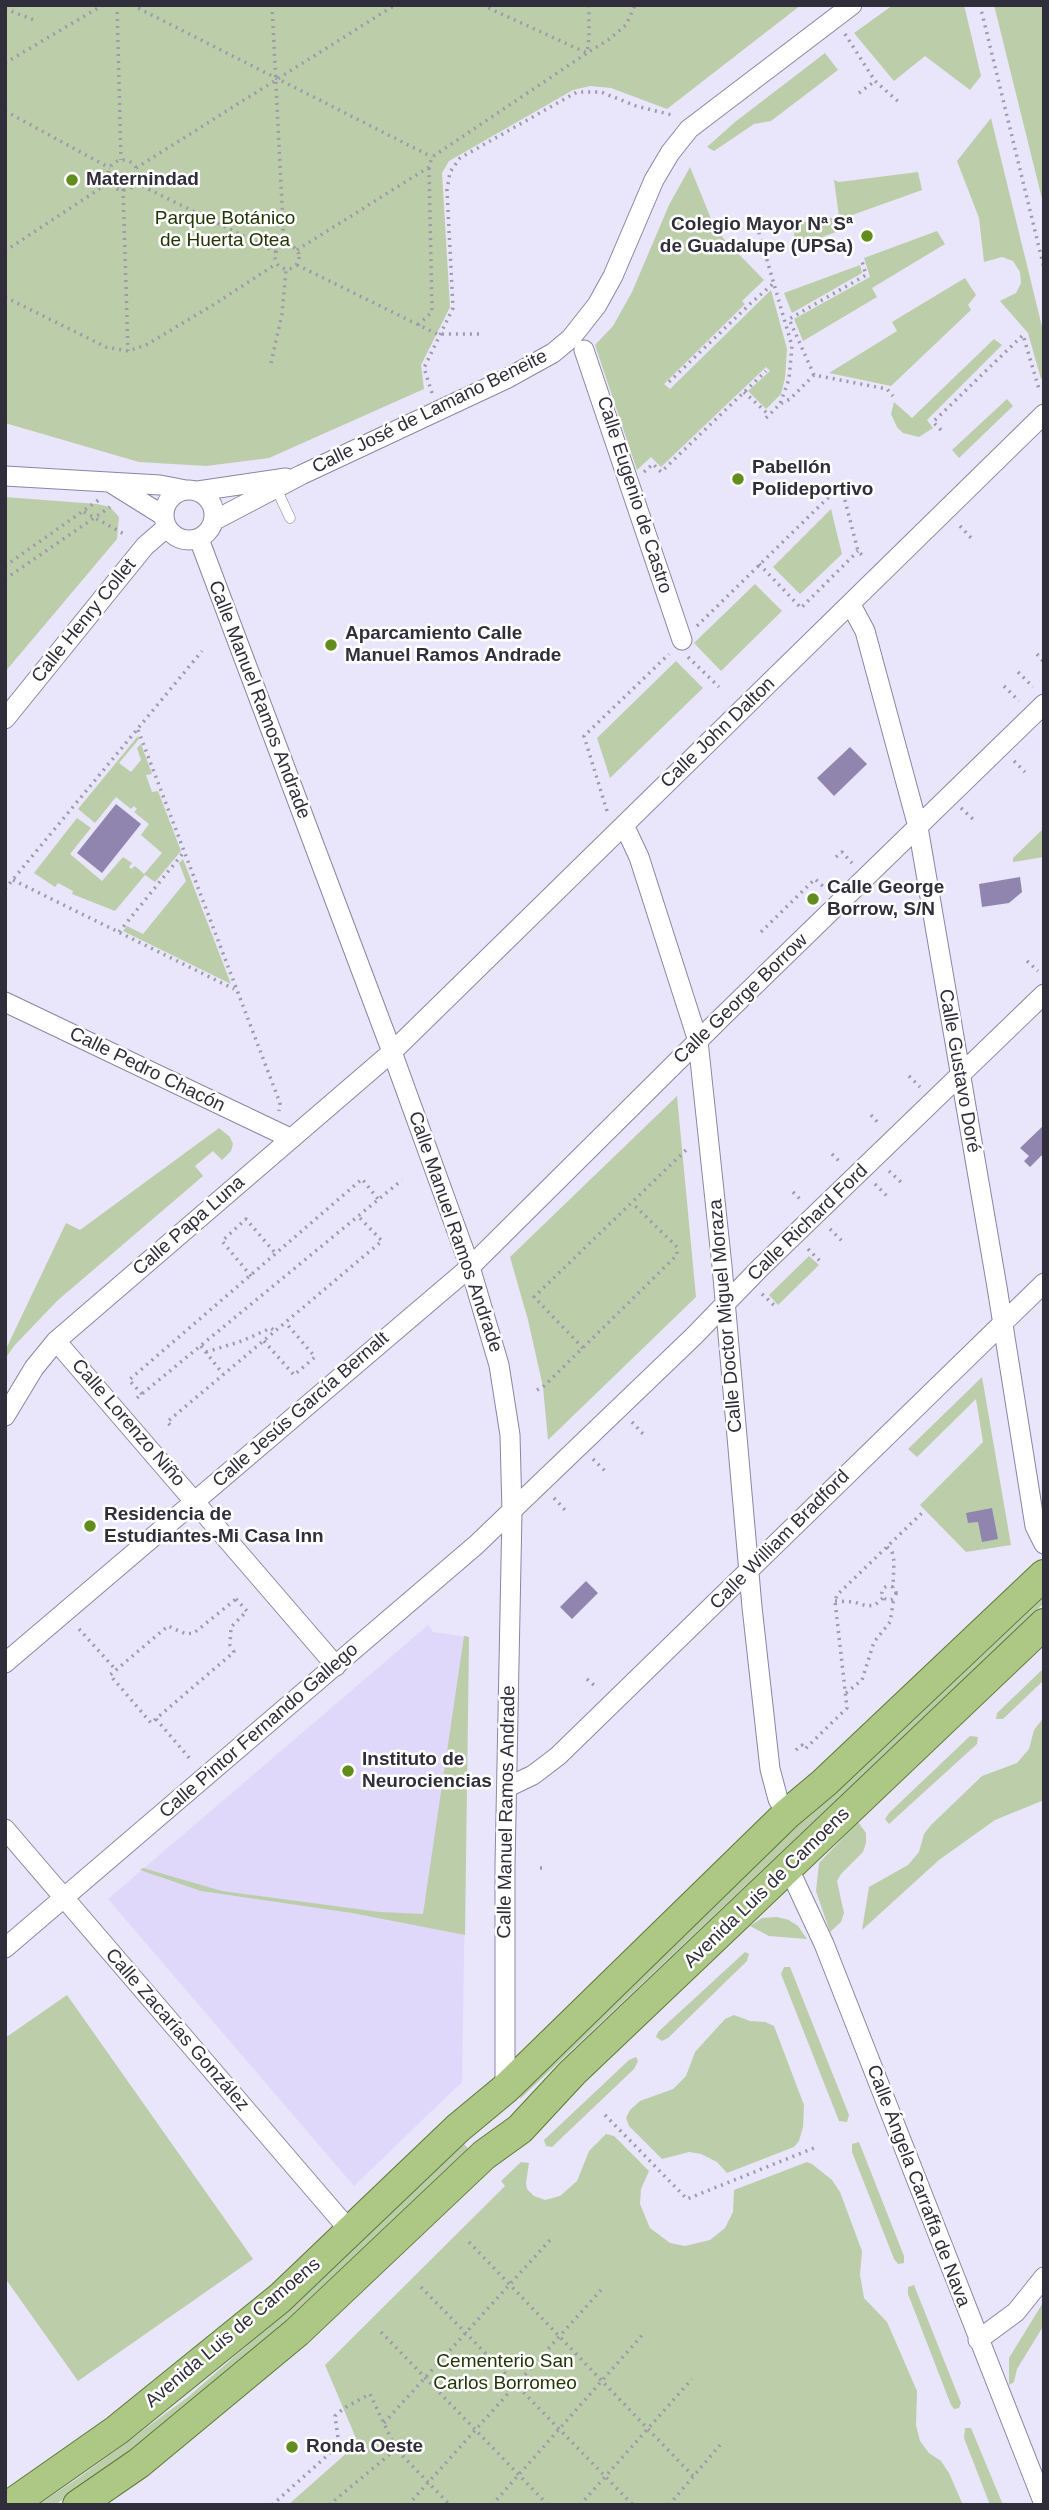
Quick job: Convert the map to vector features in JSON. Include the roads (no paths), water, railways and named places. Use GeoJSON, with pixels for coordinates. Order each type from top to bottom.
{"type":"FeatureCollection","features":[{"type":"Feature","properties":{"kind":"main road","name":"Avenida Luis de Camoens"},"geometry":{"type":"LineString","coordinates":[[10,2505],[117,2430],[280,2298],[458,2128],[505,2089],[787,1814],[824,1783],[1044,1575]]}},
{"type":"Feature","properties":{"kind":"main road","name":"Avenida Luis de Camoens"},"geometry":{"type":"LineString","coordinates":[[78,2505],[139,2463],[298,2332],[490,2150],[520,2129],[572,2073],[1044,1624]]}},
{"type":"Feature","properties":{"kind":"main road","name":"Avenida Luis de Camoens"},"geometry":{"type":"LineString","coordinates":[[490,2150],[506,2108],[505,2089]]}},
{"type":"Feature","properties":{"kind":"street","name":"Calle José de Lamano Beneite"},"geometry":{"type":"LineString","coordinates":[[215,520],[301,475],[486,389],[553,354],[571,338],[597,305],[613,276],[654,180],[670,153],[689,130],[852,5]]}},
{"type":"Feature","properties":{"kind":"street","name":"Calle Eugenio de Castro"},"geometry":{"type":"LineString","coordinates":[[584,350],[629,479],[680,643]]}},
{"type":"Feature","properties":{"kind":"street","name":"Calle John Dalton"},"geometry":{"type":"LineString","coordinates":[[392,1052],[1044,414]]}},
{"type":"Feature","properties":{"kind":"street","name":"Calle José de Lamano Beneite"},"geometry":{"type":"LineString","coordinates":[[5,476],[106,491],[160,485],[192,490],[301,475]]}},
{"type":"Feature","properties":{"kind":"street"},"geometry":{"type":"LineString","coordinates":[[192,490],[208,497],[214,508],[215,520],[206,535],[199,539],[181,539],[165,522],[170,499],[192,490]]}},
{"type":"Feature","properties":{"kind":"street","name":"Calle José de Lamano Beneite"},"geometry":{"type":"LineString","coordinates":[[106,491],[165,522]]}},
{"type":"Feature","properties":{"kind":"street","name":"Calle Henry Collet"},"geometry":{"type":"LineString","coordinates":[[5,719],[165,522]]}},
{"type":"Feature","properties":{"kind":"street","name":"Calle Manuel Ramos Andrade"},"geometry":{"type":"LineString","coordinates":[[199,539],[392,1052],[470,1267],[499,1365],[510,1435],[512,1511],[505,1865],[505,2089]]}},
{"type":"Feature","properties":{"kind":"street","name":"Calle Gustavo Doré"},"geometry":{"type":"LineString","coordinates":[[851,605],[865,631],[918,827],[1035,1526],[1044,1544]]}},
{"type":"Feature","properties":{"kind":"street","name":"Calle George Borrow"},"geometry":{"type":"LineString","coordinates":[[470,1267],[1044,704]]}},
{"type":"Feature","properties":{"kind":"street","name":"Calle Doctor Miguel Moraza"},"geometry":{"type":"LineString","coordinates":[[624,825],[639,857],[698,1041],[752,1607],[772,1781],[787,1814]]}},
{"type":"Feature","properties":{"kind":"street","name":"Calle Richard Ford"},"geometry":{"type":"LineString","coordinates":[[512,1511],[1044,994]]}},
{"type":"Feature","properties":{"kind":"street","name":"Calle Pedro Chacón"},"geometry":{"type":"LineString","coordinates":[[5,1002],[290,1138]]}},
{"type":"Feature","properties":{"kind":"street","name":"Calle Papa Luna"},"geometry":{"type":"LineString","coordinates":[[5,1416],[34,1368],[57,1341],[392,1052]]}},
{"type":"Feature","properties":{"kind":"street","name":"Calle Jesús García Bernalt"},"geometry":{"type":"LineString","coordinates":[[5,1663],[470,1267]]}},
{"type":"Feature","properties":{"kind":"street","name":"Calle William Bradford"},"geometry":{"type":"LineString","coordinates":[[508,1787],[533,1775],[551,1762],[1044,1283]]}},
{"type":"Feature","properties":{"kind":"street","name":"Calle Lorenzo Niño"},"geometry":{"type":"LineString","coordinates":[[57,1341],[336,1665]]}},
{"type":"Feature","properties":{"kind":"street","name":"Calle Pintor Fernando Gallego"},"geometry":{"type":"LineString","coordinates":[[5,1948],[512,1511]]}},
{"type":"Feature","properties":{"kind":"street","name":"Calle Zacarías González"},"geometry":{"type":"LineString","coordinates":[[5,1829],[350,2231]]}},
{"type":"Feature","properties":{"kind":"street","name":"Calle Ángela Carraffa de Nava"},"geometry":{"type":"LineString","coordinates":[[789,1869],[824,1944],[1044,2504]]}},
{"type":"Feature","properties":{"kind":"street"},"geometry":{"type":"LineString","coordinates":[[978,2340],[1016,2312],[1044,2277]]}},
{"type":"Feature","properties":{"kind":"lane"},"geometry":{"type":"LineString","coordinates":[[276,488],[290,519]]}},
{"type":"Feature","properties":{"kind":"place","name":"Maternindad"},"geometry":{"type":"Point","coordinates":[72,180]}},
{"type":"Feature","properties":{"kind":"place","name":"Colegio Mayor Nª Sª de Guadalupe (UPSa)"},"geometry":{"type":"Point","coordinates":[867,236]}},
{"type":"Feature","properties":{"kind":"place","name":"Pabellón Polideportivo"},"geometry":{"type":"Point","coordinates":[738,479]}},
{"type":"Feature","properties":{"kind":"place","name":"Aparcamiento Calle Manuel Ramos Andrade"},"geometry":{"type":"Point","coordinates":[331,645]}},
{"type":"Feature","properties":{"kind":"place","name":"Calle George Borrow, S/N"},"geometry":{"type":"Point","coordinates":[813,899]}},
{"type":"Feature","properties":{"kind":"place","name":"Residencia de Estudiantes-Mi Casa Inn"},"geometry":{"type":"Point","coordinates":[90,1526]}},
{"type":"Feature","properties":{"kind":"place","name":"Instituto de Neurociencias"},"geometry":{"type":"Point","coordinates":[348,1771]}},
{"type":"Feature","properties":{"kind":"place","name":"Ronda Oeste"},"geometry":{"type":"Point","coordinates":[292,2447]}},
{"type":"Feature","properties":{"kind":"park label","name":"Parque Botánico de Huerta Otea"},"geometry":{"type":"Point","coordinates":[225,230]}},
{"type":"Feature","properties":{"kind":"park label","name":"Cementerio San Carlos Borromeo"},"geometry":{"type":"Point","coordinates":[505,2373]}}]}
